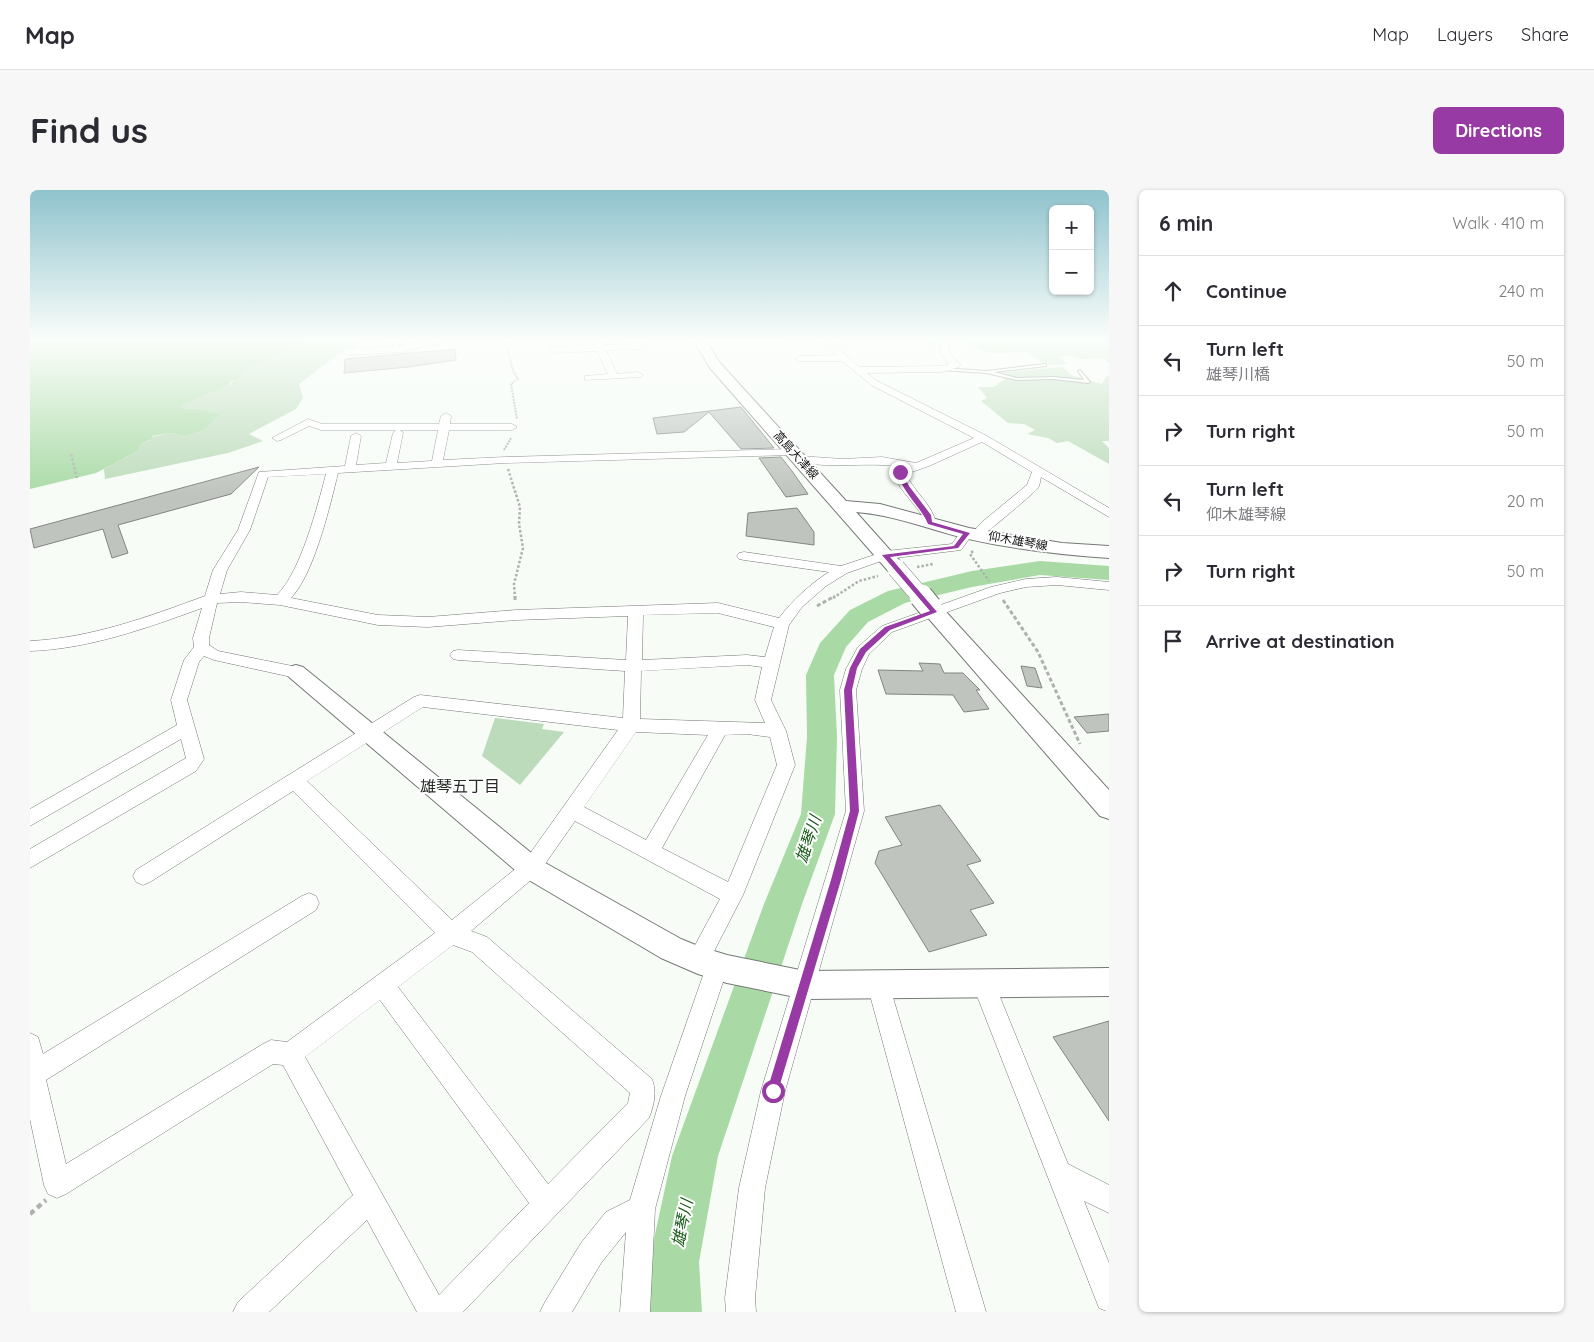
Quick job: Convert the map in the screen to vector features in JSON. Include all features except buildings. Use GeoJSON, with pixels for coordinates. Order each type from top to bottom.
{"type":"FeatureCollection","features":[{"type":"Feature","properties":{"kind":"main road","name":"高島大津線"},"geometry":{"type":"LineString","coordinates":[[739,391],[932,609]]}},
{"type":"Feature","properties":{"kind":"main road","name":"仰木雄琴線"},"geometry":{"type":"LineString","coordinates":[[841,506],[880,509],[930,523],[973,539],[1109,552]]}},
{"type":"Feature","properties":{"kind":"main road"},"geometry":{"type":"LineString","coordinates":[[932,609],[1109,808]]}},
{"type":"Feature","properties":{"kind":"street"},"geometry":{"type":"LineString","coordinates":[[891,391],[983,438],[1109,513]]}},
{"type":"Feature","properties":{"kind":"street"},"geometry":{"type":"LineString","coordinates":[[277,438],[320,415]]}},
{"type":"Feature","properties":{"kind":"street"},"geometry":{"type":"LineString","coordinates":[[437,464],[446,416]]}},
{"type":"Feature","properties":{"kind":"street"},"geometry":{"type":"LineString","coordinates":[[308,422],[321,427],[515,427]]}},
{"type":"Feature","properties":{"kind":"street"},"geometry":{"type":"LineString","coordinates":[[391,466],[398,433]]}},
{"type":"Feature","properties":{"kind":"street"},"geometry":{"type":"LineString","coordinates":[[350,469],[356,436]]}},
{"type":"Feature","properties":{"kind":"street"},"geometry":{"type":"LineString","coordinates":[[930,523],[928,515],[906,487],[900,472],[924,464],[983,438]]}},
{"type":"Feature","properties":{"kind":"street"},"geometry":{"type":"LineString","coordinates":[[30,859],[190,766],[195,759],[179,700],[192,660],[202,648],[201,638],[210,599],[220,570],[244,530],[263,474],[505,460],[796,455],[843,462],[882,460],[914,466]]}},
{"type":"Feature","properties":{"kind":"street"},"geometry":{"type":"LineString","coordinates":[[280,600],[293,587],[319,523],[333,470]]}},
{"type":"Feature","properties":{"kind":"street"},"geometry":{"type":"LineString","coordinates":[[635,1312],[641,1209],[733,895],[786,765],[777,730],[763,700],[782,624],[797,604],[821,583],[842,570],[867,560],[891,562],[956,547],[973,539],[986,525],[1033,486],[1034,478],[1038,472]]}},
{"type":"Feature","properties":{"kind":"street"},"geometry":{"type":"LineString","coordinates":[[744,556],[842,570]]}},
{"type":"Feature","properties":{"kind":"street"},"geometry":{"type":"LineString","coordinates":[[741,1312],[740,1298],[752,1188],[773,1091],[855,811],[848,690],[854,668],[863,651],[887,629],[932,609],[995,588],[1057,581],[1109,586]]}},
{"type":"Feature","properties":{"kind":"street"},"geometry":{"type":"LineString","coordinates":[[30,646],[53,645],[138,626],[210,599],[242,597],[280,600],[378,620],[428,622],[516,615],[718,608],[782,624]]}},
{"type":"Feature","properties":{"kind":"street"},"geometry":{"type":"LineString","coordinates":[[30,1046],[31,1075],[57,1185],[271,1052],[290,1054],[452,934],[531,868],[631,725],[636,611]]}},
{"type":"Feature","properties":{"kind":"street"},"geometry":{"type":"LineString","coordinates":[[202,648],[214,655],[296,672],[531,868],[671,949],[714,965],[805,984],[1109,982]]}},
{"type":"Feature","properties":{"kind":"street"},"geometry":{"type":"LineString","coordinates":[[458,655],[634,666],[747,660],[771,663]]}},
{"type":"Feature","properties":{"kind":"street"},"geometry":{"type":"LineString","coordinates":[[143,876],[420,701],[631,725],[777,730]]}},
{"type":"Feature","properties":{"kind":"street"},"geometry":{"type":"LineString","coordinates":[[30,818],[186,728]]}},
{"type":"Feature","properties":{"kind":"street"},"geometry":{"type":"LineString","coordinates":[[650,850],[720,729]]}},
{"type":"Feature","properties":{"kind":"street"},"geometry":{"type":"LineString","coordinates":[[295,781],[452,934],[479,944],[644,1088],[640,1109],[443,1312]]}},
{"type":"Feature","properties":{"kind":"street"},"geometry":{"type":"LineString","coordinates":[[572,810],[733,895]]}},
{"type":"Feature","properties":{"kind":"street"},"geometry":{"type":"LineString","coordinates":[[31,1075],[309,903]]}},
{"type":"Feature","properties":{"kind":"street"},"geometry":{"type":"LineString","coordinates":[[984,983],[1109,1298]]}},
{"type":"Feature","properties":{"kind":"street"},"geometry":{"type":"LineString","coordinates":[[878,984],[971,1312]]}},
{"type":"Feature","properties":{"kind":"street"},"geometry":{"type":"LineString","coordinates":[[383,985],[547,1204]]}},
{"type":"Feature","properties":{"kind":"street"},"geometry":{"type":"LineString","coordinates":[[290,1054],[433,1312]]}},
{"type":"Feature","properties":{"kind":"street"},"geometry":{"type":"LineString","coordinates":[[1059,1173],[1109,1200]]}},
{"type":"Feature","properties":{"kind":"street"},"geometry":{"type":"LineString","coordinates":[[248,1312],[370,1198]]}},
{"type":"Feature","properties":{"kind":"street"},"geometry":{"type":"LineString","coordinates":[[555,1312],[591,1253],[616,1222],[641,1209]]}},
{"type":"Feature","properties":{"kind":"path"},"geometry":{"type":"LineString","coordinates":[[512,391],[515,427],[502,454],[520,507],[519,524],[523,548],[514,584],[516,615]]}},
{"type":"Feature","properties":{"kind":"path"},"geometry":{"type":"LineString","coordinates":[[71,454],[77,478]]}},
{"type":"Feature","properties":{"kind":"path"},"geometry":{"type":"LineString","coordinates":[[973,539],[970,554],[1038,652],[1064,711],[1084,750]]}},
{"type":"Feature","properties":{"kind":"path"},"geometry":{"type":"LineString","coordinates":[[797,604],[812,608],[824,604],[859,581],[878,576]]}},
{"type":"Feature","properties":{"kind":"shaded area"},"geometry":{"type":"Polygon","coordinates":[[[30,391],[215,391],[181,405],[181,408],[220,414],[203,431],[185,436],[170,433],[152,436],[152,439],[141,444],[138,451],[96,473],[30,489],[30,391]]]}},
{"type":"Feature","properties":{"kind":"shaded area"},"geometry":{"type":"Polygon","coordinates":[[[214,391],[301,391],[303,398],[296,409],[249,434],[263,441],[228,453],[105,479],[104,469],[138,451],[141,444],[151,440],[151,437],[170,433],[185,436],[203,431],[219,414],[197,409],[181,408],[180,405],[214,391]]]}},
{"type":"Feature","properties":{"kind":"shaded area"},"geometry":{"type":"Polygon","coordinates":[[[982,391],[1109,391],[1109,441],[1102,441],[1109,448],[1109,464],[1068,441],[1057,443],[1048,438],[1027,434],[1035,430],[1024,424],[1008,423],[981,401],[987,398],[982,391]]]}},
{"type":"Feature","properties":{"kind":"shaded area"},"geometry":{"type":"Polygon","coordinates":[[[495,718],[544,724],[542,729],[564,732],[520,785],[482,756],[495,718]]]}},
{"type":"Feature","properties":{"kind":"waterway","name":"雄琴川"},"geometry":{"type":"LineString","coordinates":[[676,1312],[674,1262],[695,1156],[783,904],[818,814],[822,737],[820,675],[834,643],[859,616],[897,597],[972,579],[1040,568],[1109,573]]}},
{"type":"Feature","properties":{"kind":"district","name":"雄琴五丁目"},"geometry":{"type":"Point","coordinates":[460,786]}},
{"type":"Feature","properties":{"kind":"route"},"geometry":{"type":"LineString","coordinates":[[773,1091],[855,811],[848,690],[854,668],[863,651],[887,629],[934,612],[886,555],[956,547],[967,533],[930,523],[928,515],[906,487],[900,472]]}}]}
